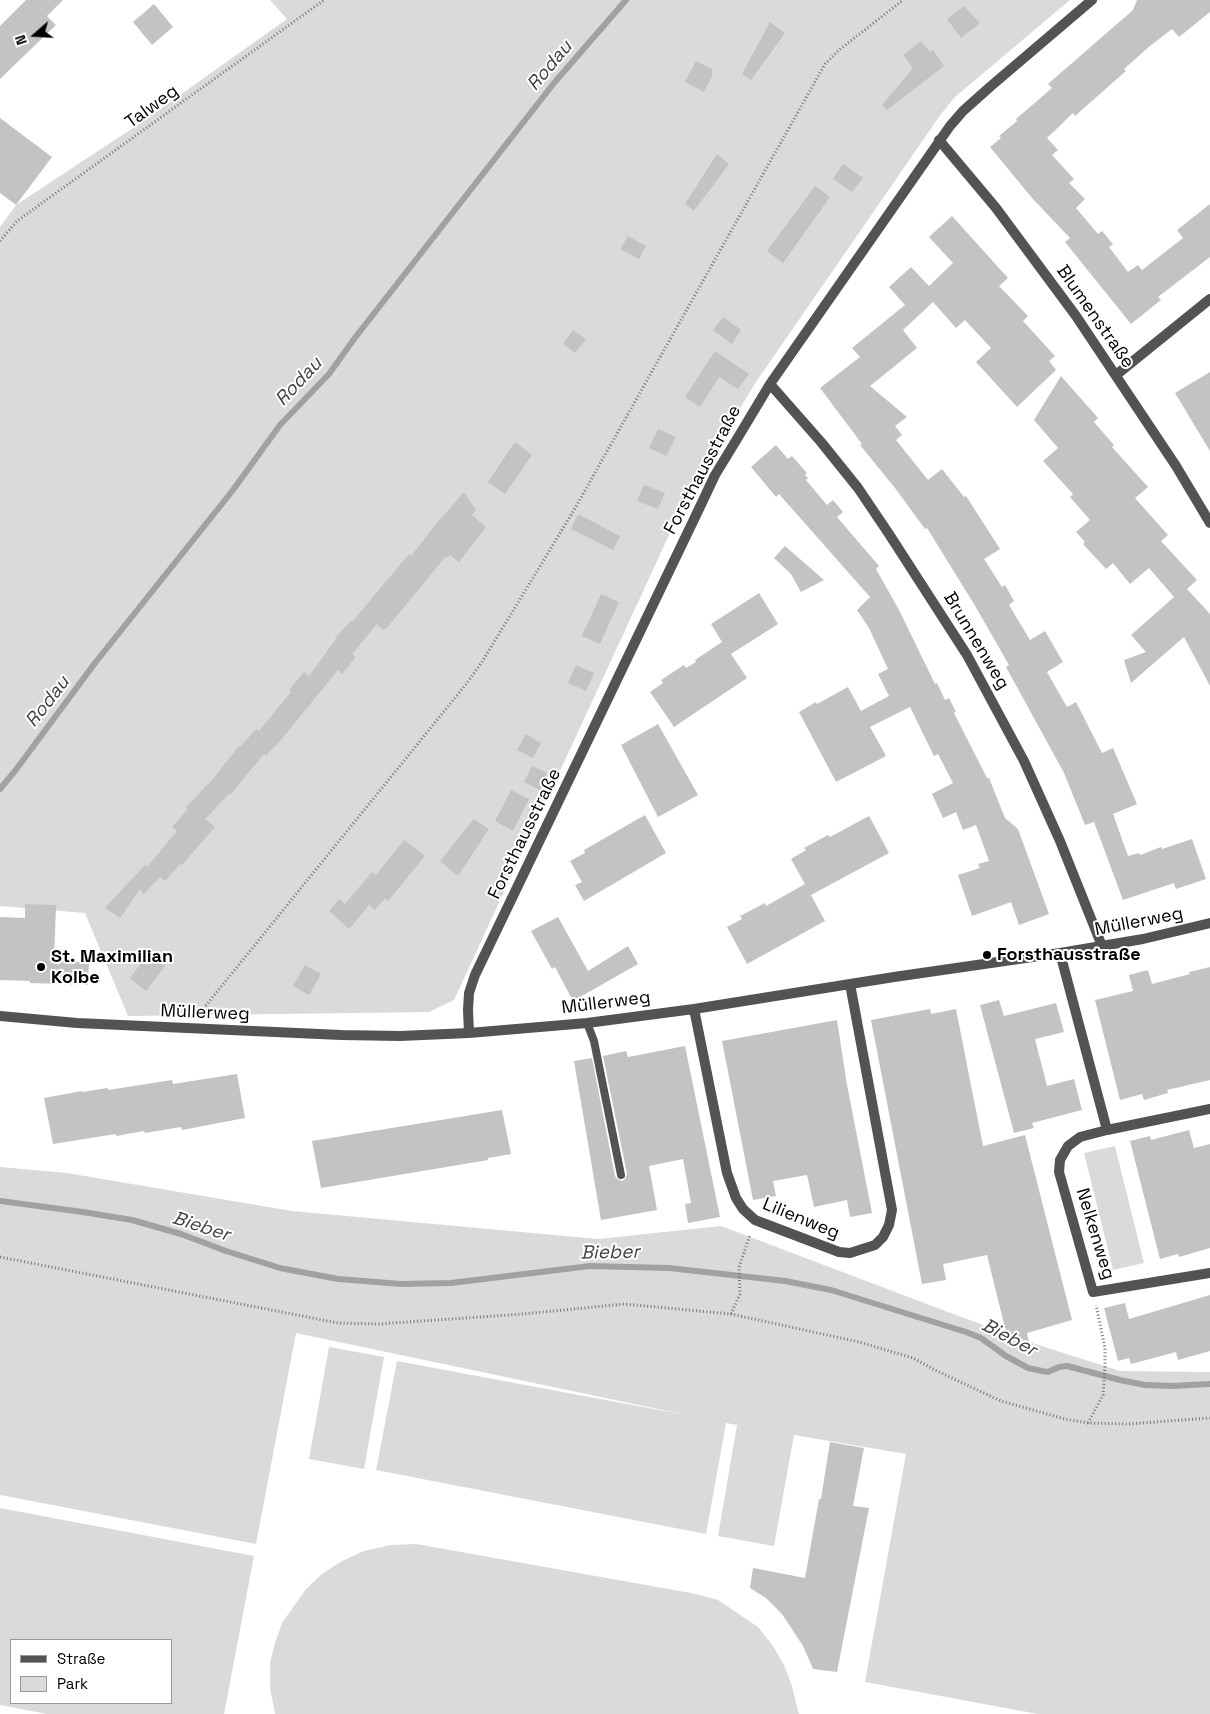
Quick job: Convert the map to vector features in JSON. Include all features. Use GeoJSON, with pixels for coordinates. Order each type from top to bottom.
{"type":"FeatureCollection","features":[{"type":"Feature","properties":{"kind":"street","name":"Forsthausstraße"},"geometry":{"type":"LineString","coordinates":[[469,1033],[468,1002],[475,975],[716,474],[770,384],[939,140],[963,111],[1092,0]]}},
{"type":"Feature","properties":{"kind":"street","name":"Blumenstraße"},"geometry":{"type":"LineString","coordinates":[[939,140],[1002,215],[1076,316],[1176,466],[1210,523]]}},
{"type":"Feature","properties":{"kind":"street"},"geometry":{"type":"LineString","coordinates":[[1116,375],[1210,299]]}},
{"type":"Feature","properties":{"kind":"street","name":"Brunnenweg"},"geometry":{"type":"LineString","coordinates":[[770,384],[858,488],[900,549],[967,654],[1024,761],[1060,841],[1102,946]]}},
{"type":"Feature","properties":{"kind":"street","name":"Müllerweg"},"geometry":{"type":"LineString","coordinates":[[0,1016],[77,1023],[186,1029],[400,1036],[469,1033],[587,1023],[694,1009],[1060,953],[1182,931],[1210,923]]}},
{"type":"Feature","properties":{"kind":"street"},"geometry":{"type":"LineString","coordinates":[[1060,953],[1107,1130]]}},
{"type":"Feature","properties":{"kind":"street","name":"Lilienweg"},"geometry":{"type":"LineString","coordinates":[[694,1009],[727,1173],[736,1198],[743,1209],[755,1220],[839,1252],[850,1253],[875,1245],[883,1237],[890,1224],[892,1210],[850,984]]}},
{"type":"Feature","properties":{"kind":"street","name":"Nelkenweg"},"geometry":{"type":"LineString","coordinates":[[1210,1109],[1080,1137],[1068,1146],[1060,1160],[1059,1172],[1092,1292],[1210,1273]]}},
{"type":"Feature","properties":{"kind":"lane"},"geometry":{"type":"LineString","coordinates":[[587,1023],[594,1041],[621,1176]]}},
{"type":"Feature","properties":{"kind":"path","name":"Talweg"},"geometry":{"type":"LineString","coordinates":[[0,241],[17,221],[324,0]]}},
{"type":"Feature","properties":{"kind":"path"},"geometry":{"type":"LineString","coordinates":[[186,1029],[467,683],[482,662],[516,609],[583,494],[825,64],[839,50],[903,0]]}},
{"type":"Feature","properties":{"kind":"path"},"geometry":{"type":"LineString","coordinates":[[731,1314],[740,1294],[739,1267],[755,1220]]}},
{"type":"Feature","properties":{"kind":"path"},"geometry":{"type":"LineString","coordinates":[[0,1257],[338,1323],[379,1324],[523,1314],[624,1304],[731,1314],[859,1342],[913,1358],[938,1372],[1001,1401],[1066,1419],[1128,1424],[1210,1418]]}},
{"type":"Feature","properties":{"kind":"path"},"geometry":{"type":"LineString","coordinates":[[1088,1422],[1103,1395],[1105,1367],[1102,1328],[1092,1292]]}},
{"type":"Feature","properties":{"kind":"green space"},"geometry":{"type":"Polygon","coordinates":[[[270,0],[1070,0],[955,97],[941,114],[756,382],[689,492],[454,1000],[429,1012],[128,1016],[85,913],[0,906],[0,227],[16,205],[142,122],[287,19],[270,0]]]}},
{"type":"Feature","properties":{"kind":"green space"},"geometry":{"type":"Polygon","coordinates":[[[1115,1146],[1144,1263],[1113,1270],[1084,1153],[1115,1146]]]}},
{"type":"Feature","properties":{"kind":"green space"},"geometry":{"type":"Polygon","coordinates":[[[0,1167],[67,1173],[292,1211],[598,1239],[721,1226],[1029,1342],[1120,1371],[1210,1372],[1210,1714],[1038,1714],[865,1682],[906,1454],[794,1435],[774,1546],[718,1536],[737,1425],[726,1423],[706,1534],[376,1470],[397,1361],[691,1416],[296,1333],[256,1544],[0,1495],[0,1167]]]}},
{"type":"Feature","properties":{"kind":"green space"},"geometry":{"type":"Polygon","coordinates":[[[329,1347],[384,1357],[364,1469],[309,1459],[329,1347]]]}},
{"type":"Feature","properties":{"kind":"green space"},"geometry":{"type":"Polygon","coordinates":[[[0,1508],[254,1556],[224,1714],[47,1714],[0,1705],[0,1508]]]}},
{"type":"Feature","properties":{"kind":"green space"},"geometry":{"type":"Polygon","coordinates":[[[416,1544],[691,1593],[718,1600],[758,1627],[773,1646],[784,1665],[792,1686],[799,1714],[275,1714],[270,1688],[270,1663],[282,1623],[306,1589],[322,1574],[340,1562],[364,1551],[391,1545],[416,1544]]]}},
{"type":"Feature","properties":{"kind":"building"},"geometry":{"type":"Polygon","coordinates":[[[26,0],[63,0],[47,16],[56,25],[0,79],[0,26],[26,0]]]}},
{"type":"Feature","properties":{"kind":"building"},"geometry":{"type":"Polygon","coordinates":[[[1137,0],[1210,0],[1210,12],[1179,37],[1172,29],[1150,46],[1124,69],[1126,71],[1075,116],[1073,113],[1047,138],[1058,150],[1052,155],[1074,179],[1069,183],[1085,199],[1076,208],[1098,234],[1102,231],[1113,244],[1109,247],[1128,272],[1138,265],[1142,270],[1183,238],[1177,230],[1210,204],[1210,257],[1158,297],[1161,300],[1131,324],[1065,242],[1070,238],[1032,198],[990,147],[1001,138],[999,136],[1017,121],[1016,119],[1052,88],[1048,84],[1133,10],[1137,0]]]}},
{"type":"Feature","properties":{"kind":"building"},"geometry":{"type":"Polygon","coordinates":[[[154,4],[173,27],[152,45],[133,22],[154,4]]]}},
{"type":"Feature","properties":{"kind":"building"},"geometry":{"type":"Polygon","coordinates":[[[964,6],[980,23],[961,38],[947,19],[964,6]]]}},
{"type":"Feature","properties":{"kind":"building"},"geometry":{"type":"Polygon","coordinates":[[[770,22],[785,33],[751,80],[742,74],[770,22]]]}},
{"type":"Feature","properties":{"kind":"building"},"geometry":{"type":"Polygon","coordinates":[[[921,41],[930,52],[933,50],[944,66],[887,110],[882,105],[913,68],[903,55],[921,41]]]}},
{"type":"Feature","properties":{"kind":"building"},"geometry":{"type":"Polygon","coordinates":[[[696,61],[712,69],[712,76],[704,92],[685,82],[696,61]]]}},
{"type":"Feature","properties":{"kind":"building"},"geometry":{"type":"Polygon","coordinates":[[[0,118],[52,157],[16,205],[0,193],[0,118]]]}},
{"type":"Feature","properties":{"kind":"building"},"geometry":{"type":"Polygon","coordinates":[[[717,154],[729,164],[694,211],[685,204],[717,154]]]}},
{"type":"Feature","properties":{"kind":"building"},"geometry":{"type":"Polygon","coordinates":[[[843,164],[863,178],[852,192],[833,179],[843,164]]]}},
{"type":"Feature","properties":{"kind":"building"},"geometry":{"type":"Polygon","coordinates":[[[815,186],[830,197],[783,263],[767,251],[815,186]]]}},
{"type":"Feature","properties":{"kind":"building"},"geometry":{"type":"Polygon","coordinates":[[[952,216],[1008,278],[999,286],[1028,316],[1023,321],[1055,356],[1049,361],[1056,370],[1017,407],[976,362],[991,348],[965,320],[956,328],[933,302],[903,330],[917,348],[870,386],[907,417],[895,426],[902,435],[896,440],[928,480],[942,469],[964,497],[966,496],[1000,549],[984,559],[1002,587],[1005,585],[1014,601],[1009,605],[1030,640],[1045,631],[1063,662],[1047,672],[1067,707],[1076,702],[1102,753],[1113,748],[1137,804],[1113,814],[1128,856],[1139,853],[1140,855],[1192,839],[1206,879],[1176,889],[1174,883],[1123,900],[1094,822],[1085,825],[1064,773],[1006,667],[1009,665],[974,604],[927,528],[925,529],[860,445],[862,444],[820,388],[860,357],[852,348],[905,305],[889,287],[911,267],[929,286],[953,263],[929,237],[952,216]]]}},
{"type":"Feature","properties":{"kind":"building"},"geometry":{"type":"Polygon","coordinates":[[[628,236],[646,246],[639,259],[620,249],[628,236]]]}},
{"type":"Feature","properties":{"kind":"building"},"geometry":{"type":"Polygon","coordinates":[[[723,317],[741,330],[732,344],[713,330],[723,317]]]}},
{"type":"Feature","properties":{"kind":"building"},"geometry":{"type":"Polygon","coordinates":[[[573,330],[586,339],[575,353],[563,344],[573,330]]]}},
{"type":"Feature","properties":{"kind":"building"},"geometry":{"type":"Polygon","coordinates":[[[715,351],[749,374],[738,389],[719,377],[700,407],[685,397],[715,351]]]}},
{"type":"Feature","properties":{"kind":"building"},"geometry":{"type":"Polygon","coordinates":[[[1210,372],[1210,451],[1175,393],[1210,372]]]}},
{"type":"Feature","properties":{"kind":"building"},"geometry":{"type":"Polygon","coordinates":[[[1061,376],[1098,418],[1094,422],[1114,445],[1112,447],[1148,487],[1135,498],[1168,535],[1161,541],[1197,580],[1187,589],[1210,614],[1210,686],[1184,637],[1131,683],[1124,660],[1146,652],[1131,635],[1174,597],[1149,568],[1130,584],[1113,563],[1106,569],[1083,544],[1085,542],[1076,532],[1090,520],[1070,497],[1073,494],[1043,461],[1058,448],[1034,420],[1061,376]]]}},
{"type":"Feature","properties":{"kind":"building"},"geometry":{"type":"Polygon","coordinates":[[[658,429],[676,437],[666,456],[649,448],[658,429]]]}},
{"type":"Feature","properties":{"kind":"building"},"geometry":{"type":"Polygon","coordinates":[[[515,442],[532,455],[505,494],[488,482],[515,442]]]}},
{"type":"Feature","properties":{"kind":"building"},"geometry":{"type":"Polygon","coordinates":[[[776,445],[788,459],[792,456],[807,473],[805,475],[808,478],[806,480],[827,505],[833,500],[843,512],[837,517],[879,566],[876,569],[899,610],[935,684],[937,683],[945,700],[949,698],[956,712],[954,713],[987,778],[989,778],[1005,818],[1018,829],[1049,914],[1019,925],[1011,902],[972,916],[958,875],[980,868],[978,864],[989,861],[976,825],[963,830],[956,812],[943,818],[932,794],[953,783],[938,754],[934,756],[910,707],[870,727],[886,756],[836,782],[799,712],[848,687],[861,711],[889,696],[878,674],[888,669],[869,628],[857,610],[870,597],[779,494],[776,497],[751,467],[776,445]]]}},
{"type":"Feature","properties":{"kind":"building"},"geometry":{"type":"Polygon","coordinates":[[[644,485],[665,493],[658,509],[637,501],[644,485]]]}},
{"type":"Feature","properties":{"kind":"building"},"geometry":{"type":"Polygon","coordinates":[[[464,492],[476,510],[472,515],[486,527],[459,562],[450,555],[448,558],[446,556],[386,629],[383,630],[377,624],[352,654],[356,657],[342,674],[338,670],[281,740],[266,756],[264,754],[230,795],[205,819],[215,827],[181,866],[180,864],[165,881],[160,877],[144,894],[140,889],[120,918],[105,908],[145,865],[147,867],[177,831],[172,827],[188,809],[186,807],[212,780],[239,746],[256,729],[259,731],[291,692],[289,690],[304,672],[309,676],[335,638],[352,622],[409,554],[411,556],[464,492]]]}},
{"type":"Feature","properties":{"kind":"building"},"geometry":{"type":"Polygon","coordinates":[[[578,514],[620,536],[613,550],[571,529],[578,514]]]}},
{"type":"Feature","properties":{"kind":"building"},"geometry":{"type":"Polygon","coordinates":[[[785,546],[824,580],[801,592],[791,574],[774,558],[785,546]]]}},
{"type":"Feature","properties":{"kind":"building"},"geometry":{"type":"Polygon","coordinates":[[[759,593],[778,624],[731,654],[747,678],[674,727],[650,692],[663,683],[661,680],[684,665],[686,668],[696,662],[695,660],[722,642],[711,624],[759,593]]]}},
{"type":"Feature","properties":{"kind":"building"},"geometry":{"type":"Polygon","coordinates":[[[601,594],[619,602],[600,644],[582,636],[601,594]]]}},
{"type":"Feature","properties":{"kind":"building"},"geometry":{"type":"Polygon","coordinates":[[[576,665],[594,673],[586,691],[568,683],[576,665]]]}},
{"type":"Feature","properties":{"kind":"building"},"geometry":{"type":"Polygon","coordinates":[[[658,724],[698,795],[658,817],[621,745],[658,724]]]}},
{"type":"Feature","properties":{"kind":"building"},"geometry":{"type":"Polygon","coordinates":[[[526,734],[541,743],[533,758],[517,750],[526,734]]]}},
{"type":"Feature","properties":{"kind":"building"},"geometry":{"type":"Polygon","coordinates":[[[532,766],[547,773],[540,790],[524,782],[532,766]]]}},
{"type":"Feature","properties":{"kind":"building"},"geometry":{"type":"Polygon","coordinates":[[[511,790],[529,799],[513,831],[495,821],[511,790]]]}},
{"type":"Feature","properties":{"kind":"building"},"geometry":{"type":"Polygon","coordinates":[[[645,815],[666,853],[584,901],[575,885],[582,882],[570,861],[585,853],[584,850],[645,815]]]}},
{"type":"Feature","properties":{"kind":"building"},"geometry":{"type":"Polygon","coordinates":[[[869,816],[889,853],[811,895],[791,859],[806,850],[804,848],[828,835],[830,837],[869,816]]]}},
{"type":"Feature","properties":{"kind":"building"},"geometry":{"type":"Polygon","coordinates":[[[474,819],[489,829],[458,876],[440,861],[474,819]]]}},
{"type":"Feature","properties":{"kind":"building"},"geometry":{"type":"Polygon","coordinates":[[[404,840],[425,856],[388,901],[385,898],[375,910],[369,905],[349,929],[329,911],[339,899],[345,904],[372,872],[376,875],[404,840]]]}},
{"type":"Feature","properties":{"kind":"building"},"geometry":{"type":"Polygon","coordinates":[[[805,884],[825,921],[747,964],[727,927],[742,919],[740,916],[765,903],[766,906],[805,884]]]}},
{"type":"Feature","properties":{"kind":"building"},"geometry":{"type":"Polygon","coordinates":[[[25,904],[56,905],[54,961],[89,962],[88,985],[0,980],[0,917],[25,918],[25,904]]]}},
{"type":"Feature","properties":{"kind":"building"},"geometry":{"type":"Polygon","coordinates":[[[558,917],[588,971],[628,946],[638,964],[573,1001],[555,967],[552,969],[531,931],[558,917]]]}},
{"type":"Feature","properties":{"kind":"building"},"geometry":{"type":"Polygon","coordinates":[[[149,953],[163,965],[166,965],[146,991],[130,978],[149,953]]]}},
{"type":"Feature","properties":{"kind":"building"},"geometry":{"type":"Polygon","coordinates":[[[305,965],[321,974],[309,995],[293,986],[305,965]]]}},
{"type":"Feature","properties":{"kind":"building"},"geometry":{"type":"Polygon","coordinates":[[[1210,967],[1210,1080],[1167,1090],[1168,1093],[1144,1100],[1142,1094],[1120,1100],[1095,1000],[1133,991],[1129,975],[1148,970],[1152,984],[1210,967]]]}},
{"type":"Feature","properties":{"kind":"building"},"geometry":{"type":"Polygon","coordinates":[[[999,1000],[1004,1016],[1056,1003],[1064,1032],[1035,1039],[1047,1086],[1074,1079],[1082,1110],[1032,1123],[1034,1128],[1014,1133],[980,1005],[999,1000]]]}},
{"type":"Feature","properties":{"kind":"building"},"geometry":{"type":"Polygon","coordinates":[[[930,1009],[931,1014],[956,1009],[983,1146],[1025,1135],[1072,1320],[1027,1333],[1029,1342],[1006,1332],[987,1255],[943,1264],[946,1280],[922,1284],[871,1020],[930,1009]]]}},
{"type":"Feature","properties":{"kind":"building"},"geometry":{"type":"Polygon","coordinates":[[[837,1020],[847,1085],[872,1213],[850,1217],[847,1200],[814,1207],[807,1175],[773,1181],[776,1196],[753,1200],[722,1041],[837,1020]]]}},
{"type":"Feature","properties":{"kind":"building"},"geometry":{"type":"Polygon","coordinates":[[[685,1046],[720,1217],[688,1223],[685,1204],[691,1203],[683,1159],[649,1166],[657,1210],[601,1220],[574,1061],[592,1058],[615,1176],[622,1181],[627,1174],[603,1056],[626,1051],[628,1057],[685,1046]]]}},
{"type":"Feature","properties":{"kind":"building"},"geometry":{"type":"Polygon","coordinates":[[[237,1074],[245,1118],[182,1130],[181,1127],[145,1133],[144,1131],[116,1136],[116,1134],[53,1144],[44,1098],[82,1091],[108,1088],[108,1090],[172,1080],[173,1084],[237,1074]]]}},
{"type":"Feature","properties":{"kind":"building"},"geometry":{"type":"Polygon","coordinates":[[[502,1110],[511,1154],[488,1158],[488,1160],[321,1188],[312,1141],[502,1110]]]}},
{"type":"Feature","properties":{"kind":"building"},"geometry":{"type":"Polygon","coordinates":[[[1189,1130],[1194,1148],[1210,1144],[1210,1248],[1179,1257],[1178,1254],[1160,1259],[1130,1141],[1150,1136],[1151,1140],[1189,1130]]]}},
{"type":"Feature","properties":{"kind":"building"},"geometry":{"type":"Polygon","coordinates":[[[1210,1295],[1210,1351],[1178,1360],[1176,1352],[1131,1364],[1129,1358],[1118,1361],[1104,1308],[1125,1303],[1129,1319],[1210,1295]]]}},
{"type":"Feature","properties":{"kind":"building"},"geometry":{"type":"Polygon","coordinates":[[[830,1442],[864,1448],[853,1506],[869,1508],[837,1672],[813,1669],[803,1646],[782,1614],[766,1598],[750,1588],[753,1568],[805,1578],[830,1442]]]}},
{"type":"Feature","properties":{"kind":"waterway","name":"Rodau"},"geometry":{"type":"LineString","coordinates":[[0,789],[95,663],[233,490],[280,425],[329,374],[354,339],[554,83],[626,0]]}},
{"type":"Feature","properties":{"kind":"waterway","name":"Bieber"},"geometry":{"type":"LineString","coordinates":[[0,1201],[132,1220],[181,1234],[280,1268],[338,1279],[401,1284],[451,1283],[590,1266],[669,1268],[785,1281],[831,1290],[966,1332],[981,1338],[1006,1356],[1028,1368],[1048,1372],[1067,1366],[1145,1385],[1210,1384]]}},
{"type":"Feature","properties":{"kind":"place","name":"Forsthausstraße"},"geometry":{"type":"Point","coordinates":[987,955]}},
{"type":"Feature","properties":{"kind":"place","name":"St. Maximilian Kolbe"},"geometry":{"type":"Point","coordinates":[41,967]}}]}
